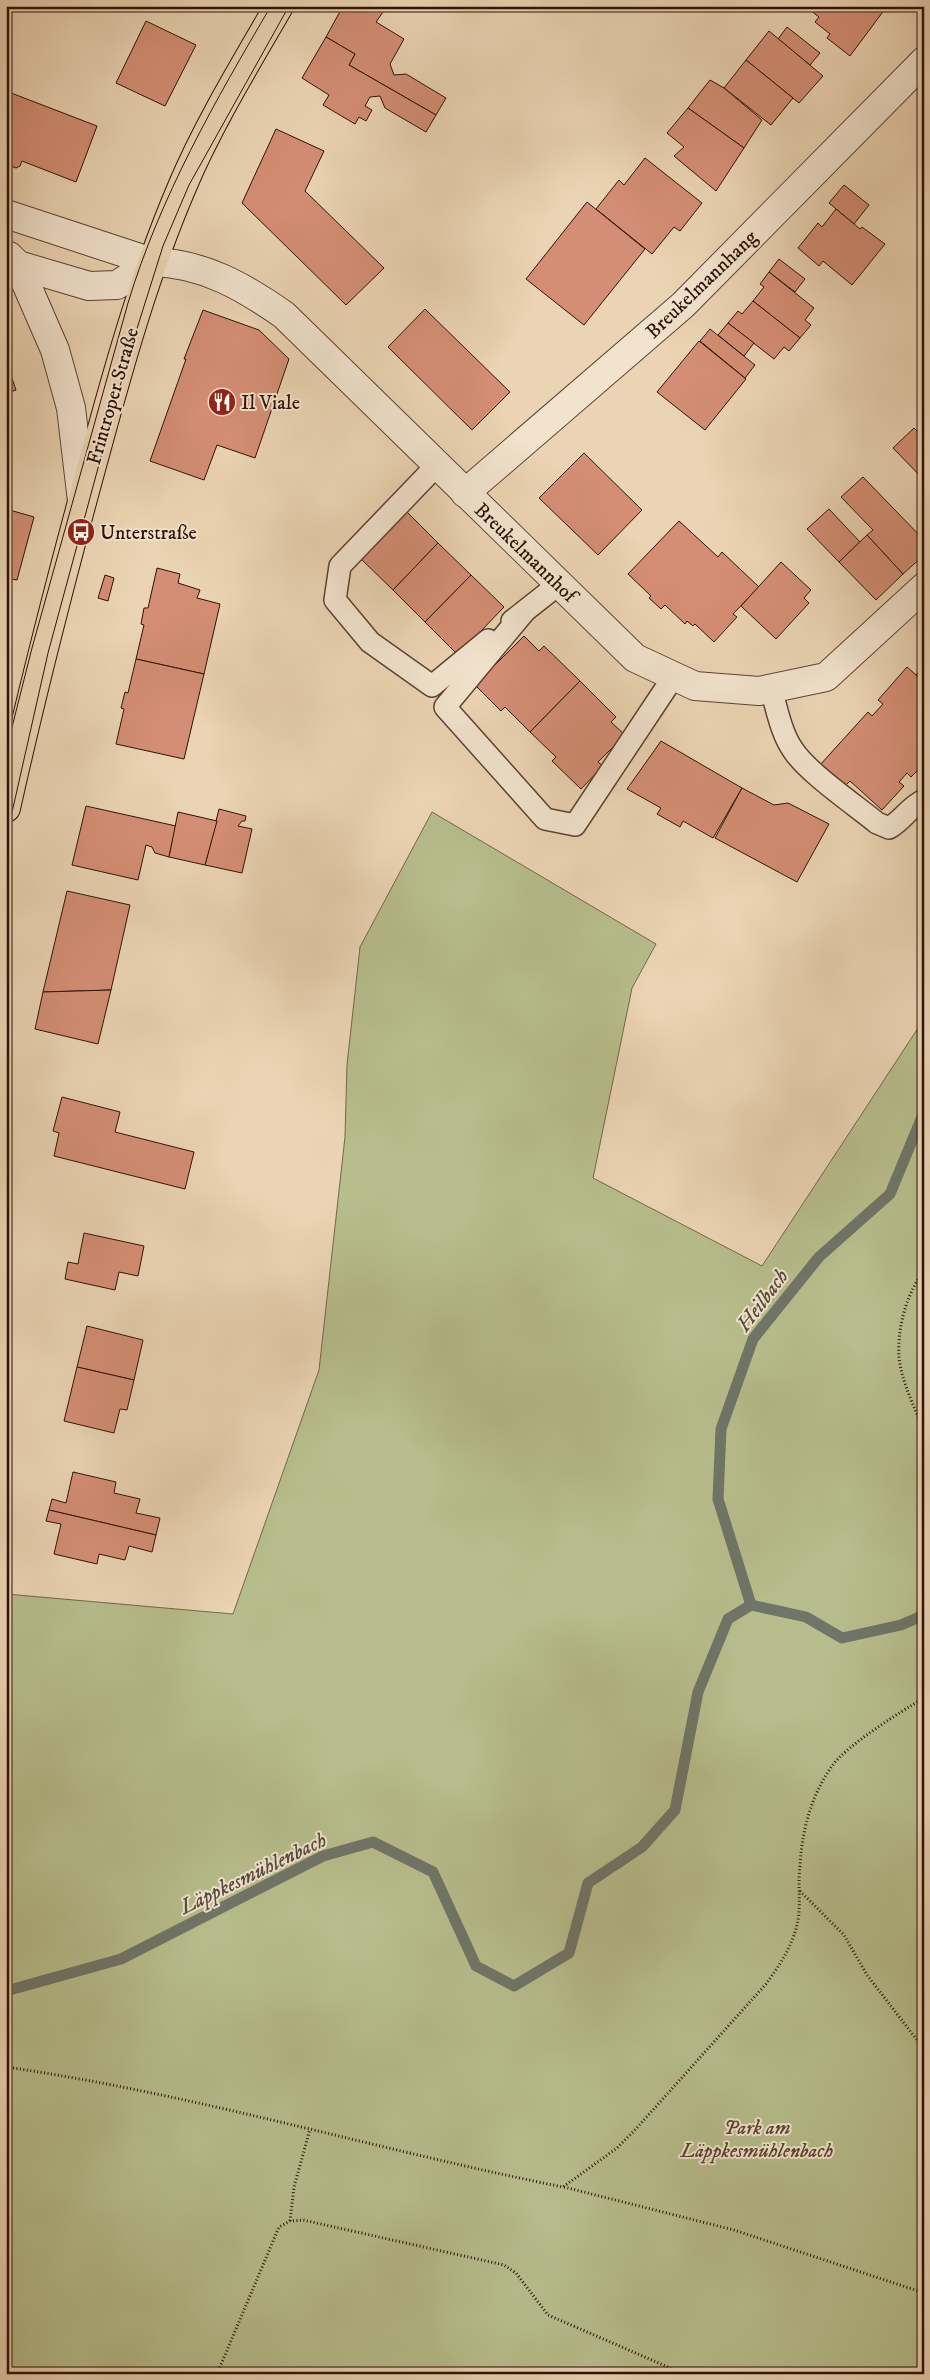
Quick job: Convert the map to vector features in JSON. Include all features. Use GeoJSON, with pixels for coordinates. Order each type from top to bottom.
{"type":"FeatureCollection","features":[{"type":"Feature","properties":{"kind":"main road","name":"Frintroper Straße"},"geometry":{"type":"LineString","coordinates":[[6,808],[42,651],[82,501],[122,357],[152,262],[182,186],[279,6]]}},
{"type":"Feature","properties":{"kind":"street","name":"Breukelmannhang"},"geometry":{"type":"LineString","coordinates":[[465,493],[683,305],[924,61]]}},
{"type":"Feature","properties":{"kind":"street"},"geometry":{"type":"LineString","coordinates":[[6,214],[152,262]]}},
{"type":"Feature","properties":{"kind":"street"},"geometry":{"type":"LineString","coordinates":[[12,259],[89,286],[116,285],[152,262]]}},
{"type":"Feature","properties":{"kind":"street"},"geometry":{"type":"LineString","coordinates":[[12,259],[55,350],[71,408],[82,501]]}},
{"type":"Feature","properties":{"kind":"street","name":"Breukelmannhof"},"geometry":{"type":"LineString","coordinates":[[152,262],[194,268],[222,277],[243,287],[284,315],[635,658],[695,686],[759,691],[826,677],[924,587]]}},
{"type":"Feature","properties":{"kind":"lane"},"geometry":{"type":"LineString","coordinates":[[437,465],[340,566],[335,600],[370,642],[432,686],[559,584]]}},
{"type":"Feature","properties":{"kind":"lane"},"geometry":{"type":"LineString","coordinates":[[524,612],[445,707],[545,819],[575,825],[674,676]]}},
{"type":"Feature","properties":{"kind":"lane"},"geometry":{"type":"LineString","coordinates":[[771,689],[782,726],[793,750],[808,766],[877,823],[889,828],[900,822],[908,809],[924,800]]}},
{"type":"Feature","properties":{"kind":"path"},"geometry":{"type":"LineString","coordinates":[[924,1271],[905,1306],[900,1334],[900,1359],[906,1385],[924,1431]]}},
{"type":"Feature","properties":{"kind":"path"},"geometry":{"type":"LineString","coordinates":[[564,2187],[617,2148],[634,2131],[766,1984],[781,1963],[793,1938],[799,1914],[799,1868],[804,1828],[816,1793],[833,1764],[893,1718],[924,1698]]}},
{"type":"Feature","properties":{"kind":"path"},"geometry":{"type":"LineString","coordinates":[[800,1891],[844,1935],[867,1975],[924,2049]]}},
{"type":"Feature","properties":{"kind":"path"},"geometry":{"type":"LineString","coordinates":[[6,2067],[132,2089],[564,2187],[734,2230],[924,2293]]}},
{"type":"Feature","properties":{"kind":"path"},"geometry":{"type":"LineString","coordinates":[[290,2221],[294,2187],[310,2129]]}},
{"type":"Feature","properties":{"kind":"path"},"geometry":{"type":"LineString","coordinates":[[218,2374],[279,2227],[290,2221],[303,2220],[504,2265],[516,2273],[548,2315],[684,2374]]}},
{"type":"Feature","properties":{"kind":"green space","name":"Park am Läppkesmühlenbach"},"geometry":{"type":"Polygon","coordinates":[[[432,812],[656,944],[632,988],[593,1178],[762,1266],[924,1019],[924,2374],[6,2374],[6,1594],[233,1614],[319,1370],[345,1137],[347,1065],[360,947],[432,812]]]}},
{"type":"Feature","properties":{"kind":"building"},"geometry":{"type":"Polygon","coordinates":[[[343,6],[372,6],[383,12],[376,22],[404,39],[390,64],[394,75],[406,74],[446,98],[436,115],[349,65],[355,54],[326,37],[343,6]]]}},
{"type":"Feature","properties":{"kind":"building"},"geometry":{"type":"Polygon","coordinates":[[[881,6],[885,9],[850,56],[827,38],[830,34],[815,22],[819,17],[806,7],[881,6]]]}},
{"type":"Feature","properties":{"kind":"building"},"geometry":{"type":"Polygon","coordinates":[[[146,21],[196,45],[165,106],[116,83],[146,21]]]}},
{"type":"Feature","properties":{"kind":"building"},"geometry":{"type":"Polygon","coordinates":[[[787,27],[820,53],[810,65],[778,39],[787,27]]]}},
{"type":"Feature","properties":{"kind":"building"},"geometry":{"type":"Polygon","coordinates":[[[769,31],[823,76],[799,103],[746,60],[769,31]]]}},
{"type":"Feature","properties":{"kind":"building"},"geometry":{"type":"Polygon","coordinates":[[[326,37],[355,54],[349,65],[436,115],[426,132],[385,108],[380,96],[370,97],[365,106],[372,110],[366,121],[359,117],[355,124],[323,105],[329,95],[302,78],[326,37]]]}},
{"type":"Feature","properties":{"kind":"building"},"geometry":{"type":"Polygon","coordinates":[[[746,60],[793,98],[771,125],[724,88],[746,60]]]}},
{"type":"Feature","properties":{"kind":"building"},"geometry":{"type":"Polygon","coordinates":[[[710,80],[724,88],[762,120],[744,148],[688,108],[710,80]]]}},
{"type":"Feature","properties":{"kind":"building"},"geometry":{"type":"Polygon","coordinates":[[[6,91],[97,126],[76,182],[22,161],[20,166],[16,168],[6,164],[6,91]]]}},
{"type":"Feature","properties":{"kind":"building"},"geometry":{"type":"Polygon","coordinates":[[[688,108],[744,148],[716,191],[674,156],[684,147],[667,133],[688,108]]]}},
{"type":"Feature","properties":{"kind":"building"},"geometry":{"type":"Polygon","coordinates":[[[276,129],[324,151],[305,191],[384,268],[346,305],[242,203],[276,129]]]}},
{"type":"Feature","properties":{"kind":"building"},"geometry":{"type":"Polygon","coordinates":[[[645,158],[702,203],[680,231],[674,227],[652,254],[596,209],[619,180],[624,185],[645,158]]]}},
{"type":"Feature","properties":{"kind":"building"},"geometry":{"type":"Polygon","coordinates":[[[844,185],[869,205],[854,224],[829,203],[844,185]]]}},
{"type":"Feature","properties":{"kind":"building"},"geometry":{"type":"Polygon","coordinates":[[[587,202],[645,249],[584,325],[526,279],[587,202]]]}},
{"type":"Feature","properties":{"kind":"building"},"geometry":{"type":"Polygon","coordinates":[[[836,209],[860,229],[862,227],[885,244],[852,285],[823,261],[819,266],[798,248],[818,223],[822,227],[836,209]]]}},
{"type":"Feature","properties":{"kind":"building"},"geometry":{"type":"Polygon","coordinates":[[[779,259],[805,279],[795,292],[769,272],[779,259]]]}},
{"type":"Feature","properties":{"kind":"building"},"geometry":{"type":"Polygon","coordinates":[[[769,272],[814,308],[805,320],[811,325],[800,338],[753,301],[764,287],[760,284],[769,272]]]}},
{"type":"Feature","properties":{"kind":"building"},"geometry":{"type":"Polygon","coordinates":[[[753,301],[800,338],[789,351],[784,347],[774,359],[728,323],[738,311],[742,314],[753,301]]]}},
{"type":"Feature","properties":{"kind":"building"},"geometry":{"type":"Polygon","coordinates":[[[425,309],[510,392],[472,430],[388,347],[425,309]]]}},
{"type":"Feature","properties":{"kind":"building","name":"Il Viale"},"geometry":{"type":"Polygon","coordinates":[[[203,310],[259,330],[289,359],[255,458],[217,445],[204,480],[150,461],[186,359],[184,359],[203,310]]]}},
{"type":"Feature","properties":{"kind":"building"},"geometry":{"type":"Polygon","coordinates":[[[728,323],[754,343],[744,356],[718,335],[728,323]]]}},
{"type":"Feature","properties":{"kind":"building"},"geometry":{"type":"Polygon","coordinates":[[[710,329],[755,365],[745,378],[700,341],[710,329]]]}},
{"type":"Feature","properties":{"kind":"building"},"geometry":{"type":"Polygon","coordinates":[[[699,341],[746,379],[705,430],[657,392],[699,341]]]}},
{"type":"Feature","properties":{"kind":"building"},"geometry":{"type":"Polygon","coordinates":[[[6,361],[16,390],[6,393],[6,361]]]}},
{"type":"Feature","properties":{"kind":"building"},"geometry":{"type":"Polygon","coordinates":[[[914,428],[924,438],[924,480],[893,448],[914,428]]]}},
{"type":"Feature","properties":{"kind":"building"},"geometry":{"type":"Polygon","coordinates":[[[584,453],[642,510],[598,555],[539,498],[584,453]]]}},
{"type":"Feature","properties":{"kind":"building"},"geometry":{"type":"Polygon","coordinates":[[[863,477],[924,540],[924,555],[903,574],[867,535],[873,530],[841,497],[863,477]]]}},
{"type":"Feature","properties":{"kind":"building"},"geometry":{"type":"Polygon","coordinates":[[[6,509],[34,517],[17,580],[6,578],[6,509]]]}},
{"type":"Feature","properties":{"kind":"building"},"geometry":{"type":"Polygon","coordinates":[[[829,509],[860,542],[839,562],[807,529],[829,509]]]}},
{"type":"Feature","properties":{"kind":"building"},"geometry":{"type":"Polygon","coordinates":[[[406,511],[438,543],[393,590],[360,558],[406,511]]]}},
{"type":"Feature","properties":{"kind":"building"},"geometry":{"type":"Polygon","coordinates":[[[679,521],[718,557],[722,552],[759,587],[733,614],[737,617],[714,642],[695,624],[693,626],[687,621],[685,624],[665,605],[661,609],[649,598],[651,596],[628,574],[679,521]]]}},
{"type":"Feature","properties":{"kind":"building"},"geometry":{"type":"Polygon","coordinates":[[[867,535],[903,574],[876,600],[839,562],[867,535]]]}},
{"type":"Feature","properties":{"kind":"building"},"geometry":{"type":"Polygon","coordinates":[[[438,543],[471,575],[425,622],[393,590],[438,543]]]}},
{"type":"Feature","properties":{"kind":"building"},"geometry":{"type":"Polygon","coordinates":[[[781,562],[811,590],[804,598],[809,603],[776,639],[741,606],[781,562]]]}},
{"type":"Feature","properties":{"kind":"building"},"geometry":{"type":"Polygon","coordinates":[[[157,568],[180,574],[178,583],[200,590],[197,598],[220,604],[204,674],[136,659],[144,625],[141,624],[144,608],[148,608],[157,568]]]}},
{"type":"Feature","properties":{"kind":"building"},"geometry":{"type":"Polygon","coordinates":[[[105,575],[114,578],[108,601],[98,598],[105,575]]]}},
{"type":"Feature","properties":{"kind":"building"},"geometry":{"type":"Polygon","coordinates":[[[471,575],[504,607],[458,655],[425,622],[471,575]]]}},
{"type":"Feature","properties":{"kind":"building"},"geometry":{"type":"Polygon","coordinates":[[[6,601],[11,602],[6,625],[6,601]]]}},
{"type":"Feature","properties":{"kind":"building"},"geometry":{"type":"Polygon","coordinates":[[[524,636],[539,651],[544,646],[580,681],[530,732],[505,707],[501,711],[475,685],[524,636]]]}},
{"type":"Feature","properties":{"kind":"building"},"geometry":{"type":"Polygon","coordinates":[[[136,659],[204,674],[184,759],[116,744],[124,709],[121,708],[125,692],[128,693],[136,659]]]}},
{"type":"Feature","properties":{"kind":"building"},"geometry":{"type":"Polygon","coordinates":[[[924,666],[924,682],[916,675],[924,666]]]}},
{"type":"Feature","properties":{"kind":"building"},"geometry":{"type":"Polygon","coordinates":[[[907,667],[924,682],[924,764],[911,777],[907,773],[899,782],[904,786],[882,810],[850,781],[844,787],[820,765],[868,712],[872,716],[883,704],[878,700],[907,667]]]}},
{"type":"Feature","properties":{"kind":"building"},"geometry":{"type":"Polygon","coordinates":[[[580,681],[616,717],[611,722],[625,735],[598,762],[603,766],[581,789],[552,761],[556,757],[530,732],[580,681]]]}},
{"type":"Feature","properties":{"kind":"building"},"geometry":{"type":"Polygon","coordinates":[[[661,741],[742,788],[713,838],[683,821],[680,827],[657,814],[661,808],[627,789],[661,741]]]}},
{"type":"Feature","properties":{"kind":"building"},"geometry":{"type":"Polygon","coordinates":[[[742,788],[774,805],[788,803],[829,824],[797,882],[715,838],[742,788]]]}},
{"type":"Feature","properties":{"kind":"building"},"geometry":{"type":"Polygon","coordinates":[[[86,806],[176,826],[169,857],[155,853],[152,847],[146,845],[138,880],[72,865],[86,806]]]}},
{"type":"Feature","properties":{"kind":"building"},"geometry":{"type":"Polygon","coordinates":[[[219,809],[246,816],[245,821],[242,821],[238,826],[252,829],[242,873],[205,865],[219,809]]]}},
{"type":"Feature","properties":{"kind":"building"},"geometry":{"type":"Polygon","coordinates":[[[178,812],[217,821],[205,865],[169,857],[178,812]]]}},
{"type":"Feature","properties":{"kind":"building"},"geometry":{"type":"Polygon","coordinates":[[[67,891],[130,905],[111,990],[43,992],[67,891]]]}},
{"type":"Feature","properties":{"kind":"building"},"geometry":{"type":"Polygon","coordinates":[[[111,990],[98,1044],[35,1029],[43,992],[111,990]]]}},
{"type":"Feature","properties":{"kind":"building"},"geometry":{"type":"Polygon","coordinates":[[[62,1097],[120,1112],[115,1132],[194,1152],[185,1189],[54,1156],[59,1133],[53,1131],[62,1097]]]}},
{"type":"Feature","properties":{"kind":"building"},"geometry":{"type":"Polygon","coordinates":[[[84,1233],[144,1246],[138,1276],[119,1272],[115,1290],[65,1279],[68,1262],[78,1264],[84,1233]]]}},
{"type":"Feature","properties":{"kind":"building"},"geometry":{"type":"Polygon","coordinates":[[[87,1326],[143,1340],[134,1380],[77,1367],[87,1326]]]}},
{"type":"Feature","properties":{"kind":"building"},"geometry":{"type":"Polygon","coordinates":[[[77,1367],[134,1380],[127,1410],[120,1409],[114,1433],[64,1421],[77,1367]]]}},
{"type":"Feature","properties":{"kind":"building"},"geometry":{"type":"Polygon","coordinates":[[[73,1472],[116,1482],[114,1493],[140,1499],[136,1513],[160,1518],[156,1535],[49,1510],[52,1499],[66,1503],[73,1472]]]}},
{"type":"Feature","properties":{"kind":"building"},"geometry":{"type":"Polygon","coordinates":[[[49,1510],[156,1535],[152,1552],[129,1546],[125,1560],[99,1554],[97,1564],[54,1554],[61,1524],[46,1521],[49,1510]]]}},
{"type":"Feature","properties":{"kind":"waterway","name":"Heilbach"},"geometry":{"type":"LineString","coordinates":[[751,1605],[718,1499],[721,1429],[753,1339],[819,1257],[890,1194],[924,1112]]}},
{"type":"Feature","properties":{"kind":"waterway","name":"Läppkesmühlenbach"},"geometry":{"type":"LineString","coordinates":[[6,1991],[121,1959],[323,1856],[373,1842],[433,1872],[476,1966],[514,1986],[569,1953],[588,1883],[642,1847],[675,1810],[698,1692],[728,1619],[751,1605],[806,1617],[842,1638],[901,1625],[924,1615]]}},
{"type":"Feature","properties":{"kind":"tram line"},"geometry":{"type":"LineString","coordinates":[[6,751],[32,648],[128,303],[141,264],[156,225],[190,150],[271,6]]}},
{"type":"Feature","properties":{"kind":"tram line"},"geometry":{"type":"LineString","coordinates":[[6,839],[48,653],[128,357],[163,246],[189,185],[289,6]]}},
{"type":"Feature","properties":{"kind":"place","name":"Il Viale"},"geometry":{"type":"Point","coordinates":[222,402]}},
{"type":"Feature","properties":{"kind":"place","name":"Unterstraße"},"geometry":{"type":"Point","coordinates":[81,532]}}]}
